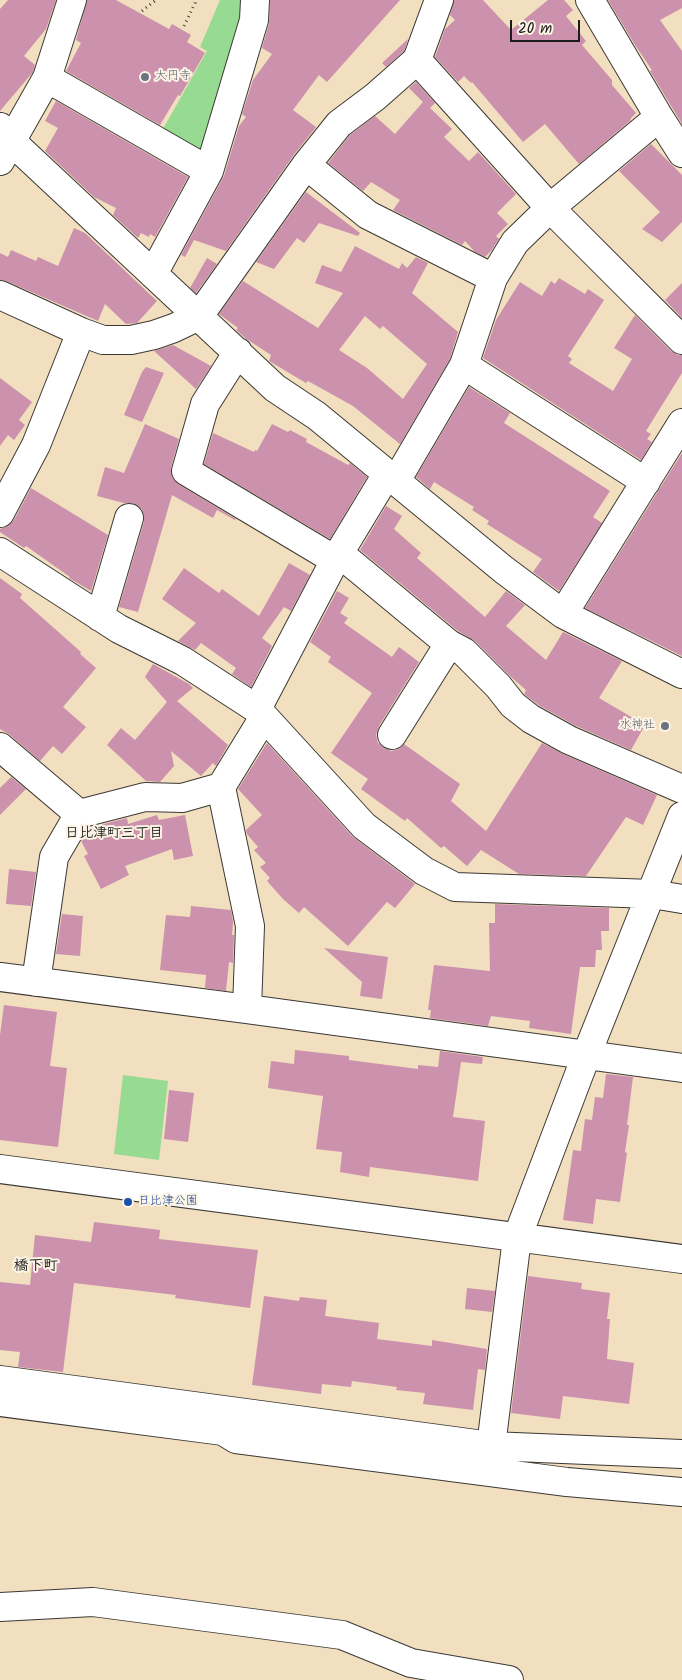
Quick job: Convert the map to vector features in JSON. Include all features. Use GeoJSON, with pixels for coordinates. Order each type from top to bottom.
{"type":"FeatureCollection","features":[{"type":"Feature","properties":{"kind":"street"},"geometry":{"type":"LineString","coordinates":[[72,0],[47,78],[4,143],[153,274],[275,388],[317,416],[504,570],[563,614],[682,674]]}},
{"type":"Feature","properties":{"kind":"street"},"geometry":{"type":"LineString","coordinates":[[153,274],[209,171],[254,20],[255,0]]}},
{"type":"Feature","properties":{"kind":"street"},"geometry":{"type":"LineString","coordinates":[[0,295],[103,340],[131,340],[154,335],[199,316],[306,165],[339,124],[417,60],[439,0]]}},
{"type":"Feature","properties":{"kind":"street"},"geometry":{"type":"LineString","coordinates":[[590,0],[659,117],[682,152]]}},
{"type":"Feature","properties":{"kind":"street"},"geometry":{"type":"LineString","coordinates":[[417,60],[550,208],[682,340]]}},
{"type":"Feature","properties":{"kind":"street"},"geometry":{"type":"LineString","coordinates":[[47,78],[209,171]]}},
{"type":"Feature","properties":{"kind":"street"},"geometry":{"type":"LineString","coordinates":[[247,1009],[250,926],[221,786],[260,713],[337,557],[392,478],[464,365],[493,278],[515,242],[550,208],[659,117]]}},
{"type":"Feature","properties":{"kind":"street"},"geometry":{"type":"LineString","coordinates":[[306,165],[368,215],[493,278]]}},
{"type":"Feature","properties":{"kind":"street"},"geometry":{"type":"LineString","coordinates":[[0,513],[36,445],[81,332]]}},
{"type":"Feature","properties":{"kind":"street"},"geometry":{"type":"LineString","coordinates":[[238,352],[205,404],[186,471],[337,557],[449,644],[464,652],[513,704],[530,719],[569,740],[682,789]]}},
{"type":"Feature","properties":{"kind":"street"},"geometry":{"type":"LineString","coordinates":[[464,365],[646,482]]}},
{"type":"Feature","properties":{"kind":"street"},"geometry":{"type":"LineString","coordinates":[[563,614],[682,423]]}},
{"type":"Feature","properties":{"kind":"street"},"geometry":{"type":"LineString","coordinates":[[100,617],[129,518]]}},
{"type":"Feature","properties":{"kind":"street"},"geometry":{"type":"LineString","coordinates":[[0,552],[119,629],[183,661],[260,713],[364,826],[424,871],[455,887],[652,894],[682,899]]}},
{"type":"Feature","properties":{"kind":"street"},"geometry":{"type":"LineString","coordinates":[[392,735],[449,644]]}},
{"type":"Feature","properties":{"kind":"street"},"geometry":{"type":"LineString","coordinates":[[0,747],[79,814]]}},
{"type":"Feature","properties":{"kind":"street"},"geometry":{"type":"LineString","coordinates":[[36,982],[54,857],[79,814],[145,798],[182,798],[221,786]]}},
{"type":"Feature","properties":{"kind":"street"},"geometry":{"type":"LineString","coordinates":[[491,1446],[517,1238],[586,1056],[682,816]]}},
{"type":"Feature","properties":{"kind":"street"},"geometry":{"type":"LineString","coordinates":[[0,977],[682,1068]]}},
{"type":"Feature","properties":{"kind":"street"},"geometry":{"type":"LineString","coordinates":[[0,1169],[682,1260]]}},
{"type":"Feature","properties":{"kind":"street"},"geometry":{"type":"LineString","coordinates":[[0,1380],[491,1446],[682,1454]]}},
{"type":"Feature","properties":{"kind":"street"},"geometry":{"type":"LineString","coordinates":[[0,1402],[223,1431],[236,1440],[567,1482],[682,1492]]}},
{"type":"Feature","properties":{"kind":"street"},"geometry":{"type":"LineString","coordinates":[[0,1607],[93,1602],[342,1635],[411,1663],[509,1680]]}},
{"type":"Feature","properties":{"kind":"path"},"geometry":{"type":"LineString","coordinates":[[142,11],[156,0]]}},
{"type":"Feature","properties":{"kind":"path"},"geometry":{"type":"LineString","coordinates":[[184,26],[195,4],[195,0]]}},
{"type":"Feature","properties":{"kind":"green space"},"geometry":{"type":"Polygon","coordinates":[[[220,0],[249,0],[201,159],[159,136],[207,51],[200,47],[220,0]]]}},
{"type":"Feature","properties":{"kind":"green space"},"geometry":{"type":"Polygon","coordinates":[[[123,1075],[168,1081],[159,1160],[114,1154],[123,1075]]]}},
{"type":"Feature","properties":{"kind":"building"},"geometry":{"type":"Polygon","coordinates":[[[8,0],[56,0],[46,29],[24,56],[35,65],[33,72],[0,111],[0,9],[8,0]]]}},
{"type":"Feature","properties":{"kind":"building"},"geometry":{"type":"Polygon","coordinates":[[[87,0],[116,0],[169,29],[172,24],[191,35],[187,42],[205,53],[180,96],[178,95],[160,125],[66,71],[81,43],[76,40],[87,0]]]}},
{"type":"Feature","properties":{"kind":"building"},"geometry":{"type":"Polygon","coordinates":[[[270,0],[400,0],[327,82],[319,75],[293,110],[316,127],[293,156],[226,251],[194,240],[185,257],[181,255],[224,176],[239,126],[246,117],[242,114],[253,80],[272,54],[262,48],[269,24],[270,0]]]}},
{"type":"Feature","properties":{"kind":"building"},"geometry":{"type":"Polygon","coordinates":[[[454,0],[483,0],[511,30],[548,0],[564,0],[573,10],[566,16],[586,41],[582,45],[612,80],[612,85],[636,113],[631,120],[579,164],[545,124],[523,142],[472,82],[464,76],[458,82],[435,57],[445,29],[455,20],[450,15],[454,0]]]}},
{"type":"Feature","properties":{"kind":"building"},"geometry":{"type":"Polygon","coordinates":[[[608,0],[682,0],[682,8],[660,20],[682,51],[682,124],[650,71],[652,70],[608,0]]]}},
{"type":"Feature","properties":{"kind":"building"},"geometry":{"type":"Polygon","coordinates":[[[408,39],[404,51],[386,67],[382,63],[408,39]]]}},
{"type":"Feature","properties":{"kind":"building"},"geometry":{"type":"Polygon","coordinates":[[[416,82],[435,103],[430,108],[452,129],[444,137],[469,161],[478,152],[516,194],[497,213],[508,224],[496,236],[499,239],[485,257],[475,252],[465,241],[462,245],[393,210],[400,200],[371,182],[363,191],[328,163],[350,135],[375,116],[395,134],[423,102],[409,88],[416,82]]]}},
{"type":"Feature","properties":{"kind":"building"},"geometry":{"type":"Polygon","coordinates":[[[56,101],[188,177],[155,237],[150,234],[149,237],[141,233],[138,238],[113,215],[116,208],[94,197],[45,151],[58,128],[45,121],[56,101]]]}},
{"type":"Feature","properties":{"kind":"building"},"geometry":{"type":"Polygon","coordinates":[[[651,144],[682,175],[682,222],[662,242],[642,229],[660,212],[619,171],[651,144]]]}},
{"type":"Feature","properties":{"kind":"building"},"geometry":{"type":"Polygon","coordinates":[[[306,192],[360,233],[358,236],[319,223],[304,243],[297,238],[274,269],[256,262],[306,192]]]}},
{"type":"Feature","properties":{"kind":"building"},"geometry":{"type":"Polygon","coordinates":[[[74,228],[85,233],[157,301],[137,323],[126,324],[105,304],[98,321],[0,280],[0,253],[8,257],[11,250],[36,261],[38,257],[58,266],[74,228]]]}},
{"type":"Feature","properties":{"kind":"building"},"geometry":{"type":"Polygon","coordinates":[[[355,246],[399,269],[402,263],[407,268],[416,257],[428,263],[412,293],[458,332],[450,359],[400,444],[353,406],[308,381],[306,383],[269,361],[271,355],[245,338],[236,330],[238,328],[219,314],[243,281],[318,328],[343,293],[315,283],[322,265],[341,272],[355,246]],[[365,316],[339,350],[367,368],[403,399],[427,364],[383,326],[380,329],[365,316]]]}},
{"type":"Feature","properties":{"kind":"building"},"geometry":{"type":"Polygon","coordinates":[[[207,258],[217,264],[196,293],[190,288],[207,258]]]}},
{"type":"Feature","properties":{"kind":"building"},"geometry":{"type":"Polygon","coordinates":[[[559,278],[585,294],[588,289],[604,300],[568,356],[572,359],[569,363],[613,391],[632,359],[614,348],[635,315],[671,351],[682,355],[682,373],[646,431],[651,434],[647,439],[652,442],[641,460],[483,358],[496,320],[520,282],[542,296],[551,281],[555,284],[559,278]]]}},
{"type":"Feature","properties":{"kind":"building"},"geometry":{"type":"Polygon","coordinates":[[[682,283],[682,318],[665,300],[682,283]]]}},
{"type":"Feature","properties":{"kind":"building"},"geometry":{"type":"Polygon","coordinates":[[[173,345],[211,366],[196,389],[154,351],[173,345]]]}},
{"type":"Feature","properties":{"kind":"building"},"geometry":{"type":"Polygon","coordinates":[[[146,367],[164,373],[142,422],[124,415],[142,372],[146,367]]]}},
{"type":"Feature","properties":{"kind":"building"},"geometry":{"type":"Polygon","coordinates":[[[0,378],[32,402],[19,420],[25,425],[14,440],[8,435],[0,446],[0,378]]]}},
{"type":"Feature","properties":{"kind":"building"},"geometry":{"type":"Polygon","coordinates":[[[469,387],[510,413],[504,423],[610,491],[593,517],[602,523],[559,591],[533,572],[542,559],[487,524],[489,521],[472,510],[474,507],[434,482],[430,489],[416,477],[469,387]]]}},
{"type":"Feature","properties":{"kind":"building"},"geometry":{"type":"Polygon","coordinates":[[[145,424],[179,439],[171,467],[172,477],[178,484],[236,519],[217,510],[213,518],[172,495],[138,612],[119,607],[144,522],[142,509],[133,503],[124,503],[97,496],[105,467],[124,473],[145,424]]]}},
{"type":"Feature","properties":{"kind":"building"},"geometry":{"type":"Polygon","coordinates":[[[272,424],[288,432],[290,430],[307,439],[306,442],[348,465],[350,463],[367,477],[330,539],[204,464],[213,433],[254,452],[255,450],[257,451],[272,424]]]}},
{"type":"Feature","properties":{"kind":"building"},"geometry":{"type":"Polygon","coordinates":[[[682,453],[682,656],[585,608],[682,453]]]}},
{"type":"Feature","properties":{"kind":"building"},"geometry":{"type":"Polygon","coordinates":[[[31,488],[108,535],[91,591],[69,578],[26,546],[24,548],[0,532],[0,529],[8,526],[14,520],[31,488]]]}},
{"type":"Feature","properties":{"kind":"building"},"geometry":{"type":"Polygon","coordinates":[[[386,506],[402,516],[394,529],[421,553],[417,558],[485,617],[506,591],[525,605],[506,626],[546,660],[563,632],[622,661],[599,698],[645,725],[631,750],[576,726],[540,706],[524,694],[526,690],[475,641],[458,631],[360,550],[386,506]]]}},
{"type":"Feature","properties":{"kind":"building"},"geometry":{"type":"Polygon","coordinates":[[[289,563],[310,575],[291,611],[284,607],[262,638],[272,646],[251,687],[232,674],[236,668],[201,643],[195,650],[178,641],[196,623],[162,599],[184,568],[219,593],[222,589],[259,616],[289,563]]]}},
{"type":"Feature","properties":{"kind":"building"},"geometry":{"type":"Polygon","coordinates":[[[0,578],[22,594],[20,598],[81,652],[80,654],[96,668],[63,707],[86,727],[62,754],[53,746],[40,761],[10,735],[0,729],[0,578]]]}},
{"type":"Feature","properties":{"kind":"building"},"geometry":{"type":"Polygon","coordinates":[[[337,591],[349,598],[340,613],[348,618],[344,623],[392,657],[399,647],[419,662],[379,726],[376,735],[378,743],[391,751],[399,749],[404,744],[460,784],[451,801],[486,831],[542,743],[657,795],[643,825],[626,817],[586,876],[519,874],[481,850],[467,866],[444,846],[441,848],[407,818],[405,821],[361,789],[368,779],[331,753],[372,693],[328,662],[331,657],[310,642],[337,591]]]}},
{"type":"Feature","properties":{"kind":"building"},"geometry":{"type":"Polygon","coordinates":[[[153,664],[193,688],[177,701],[228,745],[216,766],[213,763],[201,776],[171,751],[174,766],[160,782],[146,781],[107,745],[121,728],[135,740],[167,702],[145,677],[153,664]]]}},
{"type":"Feature","properties":{"kind":"building"},"geometry":{"type":"Polygon","coordinates":[[[267,743],[353,837],[415,884],[395,908],[387,902],[348,946],[304,907],[299,913],[283,899],[267,881],[270,878],[260,867],[266,863],[254,850],[258,847],[246,830],[262,815],[238,789],[267,743]]]}},
{"type":"Feature","properties":{"kind":"building"},"geometry":{"type":"Polygon","coordinates":[[[11,777],[26,789],[0,815],[0,788],[11,777]]]}},
{"type":"Feature","properties":{"kind":"building"},"geometry":{"type":"Polygon","coordinates":[[[157,815],[159,820],[185,815],[193,856],[174,860],[172,849],[125,866],[129,875],[101,889],[84,856],[88,854],[81,841],[87,838],[85,835],[87,831],[100,825],[127,818],[128,824],[157,815]]]}},
{"type":"Feature","properties":{"kind":"building"},"geometry":{"type":"Polygon","coordinates":[[[9,869],[36,872],[31,906],[6,904],[9,869]]]}},
{"type":"Feature","properties":{"kind":"building"},"geometry":{"type":"Polygon","coordinates":[[[495,904],[609,908],[609,931],[601,931],[602,950],[596,950],[595,967],[580,967],[571,1034],[529,1028],[530,1021],[491,1016],[488,1026],[430,1018],[431,1010],[428,1010],[434,965],[490,971],[489,923],[495,923],[495,904]]]}},
{"type":"Feature","properties":{"kind":"building"},"geometry":{"type":"Polygon","coordinates":[[[191,906],[231,910],[233,922],[232,935],[234,935],[233,963],[229,962],[226,991],[205,988],[206,975],[160,970],[166,915],[190,917],[191,906]]]}},
{"type":"Feature","properties":{"kind":"building"},"geometry":{"type":"Polygon","coordinates":[[[62,914],[83,916],[80,956],[56,954],[62,914]]]}},
{"type":"Feature","properties":{"kind":"building"},"geometry":{"type":"Polygon","coordinates":[[[324,948],[388,957],[382,999],[360,996],[362,982],[324,948]]]}},
{"type":"Feature","properties":{"kind":"building"},"geometry":{"type":"Polygon","coordinates":[[[4,1005],[57,1012],[50,1066],[67,1068],[58,1147],[0,1140],[0,1035],[4,1005]]]}},
{"type":"Feature","properties":{"kind":"building"},"geometry":{"type":"Polygon","coordinates":[[[295,1050],[349,1056],[349,1060],[418,1069],[418,1065],[438,1067],[440,1051],[483,1057],[482,1064],[461,1062],[453,1117],[485,1121],[478,1181],[370,1167],[369,1177],[340,1172],[342,1152],[316,1149],[323,1096],[268,1088],[271,1061],[294,1064],[295,1050]]]}},
{"type":"Feature","properties":{"kind":"building"},"geometry":{"type":"Polygon","coordinates":[[[606,1074],[633,1077],[627,1125],[629,1125],[625,1152],[627,1153],[620,1202],[596,1199],[593,1224],[563,1220],[573,1150],[581,1151],[585,1119],[592,1120],[595,1097],[603,1098],[606,1074]]]}},
{"type":"Feature","properties":{"kind":"building"},"geometry":{"type":"Polygon","coordinates":[[[169,1090],[194,1093],[188,1142],[164,1139],[169,1090]]]}},
{"type":"Feature","properties":{"kind":"building"},"geometry":{"type":"Polygon","coordinates":[[[94,1222],[160,1230],[159,1239],[258,1250],[250,1308],[175,1298],[176,1295],[74,1283],[63,1372],[18,1367],[20,1352],[0,1350],[0,1282],[30,1285],[35,1235],[91,1242],[94,1222]]]}},
{"type":"Feature","properties":{"kind":"building"},"geometry":{"type":"Polygon","coordinates":[[[528,1276],[582,1283],[581,1289],[610,1293],[607,1319],[610,1319],[607,1359],[634,1363],[629,1404],[563,1396],[560,1419],[511,1413],[528,1276]]]}},
{"type":"Feature","properties":{"kind":"building"},"geometry":{"type":"Polygon","coordinates":[[[467,1288],[495,1291],[492,1312],[465,1309],[467,1288]]]}},
{"type":"Feature","properties":{"kind":"building"},"geometry":{"type":"Polygon","coordinates":[[[264,1296],[299,1301],[300,1297],[327,1300],[325,1316],[379,1323],[377,1339],[432,1346],[432,1340],[487,1349],[485,1370],[478,1369],[473,1410],[423,1404],[425,1393],[396,1390],[397,1387],[352,1381],[351,1387],[322,1384],[321,1394],[252,1385],[264,1296]]]}},
{"type":"Feature","properties":{"kind":"place","name":"大円寺"},"geometry":{"type":"Point","coordinates":[145,77]}},
{"type":"Feature","properties":{"kind":"place","name":"水神社"},"geometry":{"type":"Point","coordinates":[665,726]}},
{"type":"Feature","properties":{"kind":"place","name":"日比津公園"},"geometry":{"type":"Point","coordinates":[128,1202]}},
{"type":"Feature","properties":{"kind":"district","name":"日比津町三丁目"},"geometry":{"type":"Point","coordinates":[114,835]}},
{"type":"Feature","properties":{"kind":"district","name":"橋下町"},"geometry":{"type":"Point","coordinates":[36,1267]}}]}
